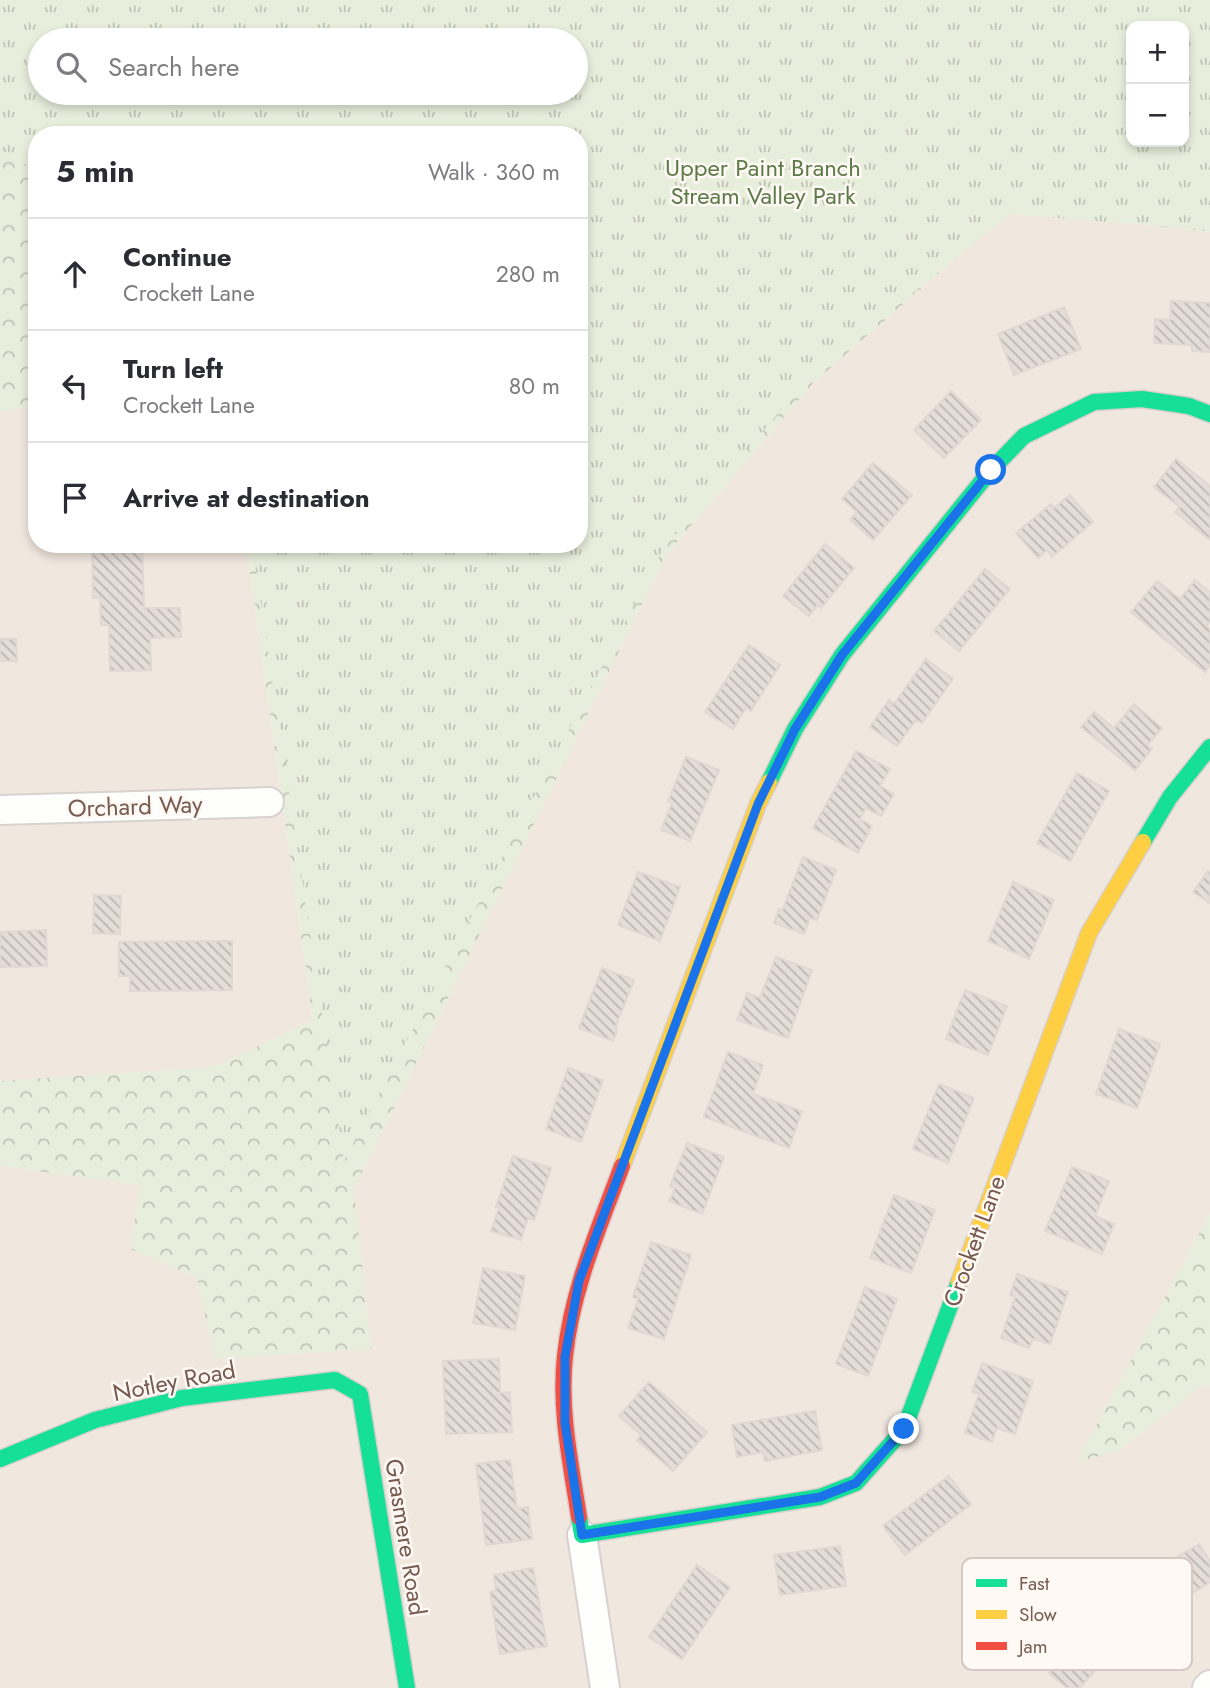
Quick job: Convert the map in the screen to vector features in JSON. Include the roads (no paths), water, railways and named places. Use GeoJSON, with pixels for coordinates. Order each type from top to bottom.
{"type":"FeatureCollection","features":[{"type":"Feature","properties":{"kind":"street"},"geometry":{"type":"LineString","coordinates":[[605,1688],[565,1423],[565,1357],[579,1281],[758,804],[795,729],[842,655],[991,470],[1024,436],[1094,402],[1142,399],[1189,406],[1210,414]]}},
{"type":"Feature","properties":{"kind":"street","name":"Crockett Lane"},"geometry":{"type":"LineString","coordinates":[[582,1535],[820,1497],[856,1483],[904,1429],[1089,933],[1170,797],[1210,747]]}},
{"type":"Feature","properties":{"kind":"street","name":"Orchard Way"},"geometry":{"type":"LineString","coordinates":[[0,810],[270,802]]}},
{"type":"Feature","properties":{"kind":"street","name":"Notley Road"},"geometry":{"type":"LineString","coordinates":[[0,1459],[95,1420],[182,1398],[335,1380],[360,1394]]}},
{"type":"Feature","properties":{"kind":"street","name":"Grasmere Road"},"geometry":{"type":"LineString","coordinates":[[360,1394],[407,1688]]}},
{"type":"Feature","properties":{"kind":"park label","name":"Upper Paint Branch Stream Valley Park"},"geometry":{"type":"Point","coordinates":[763,181]}}]}
